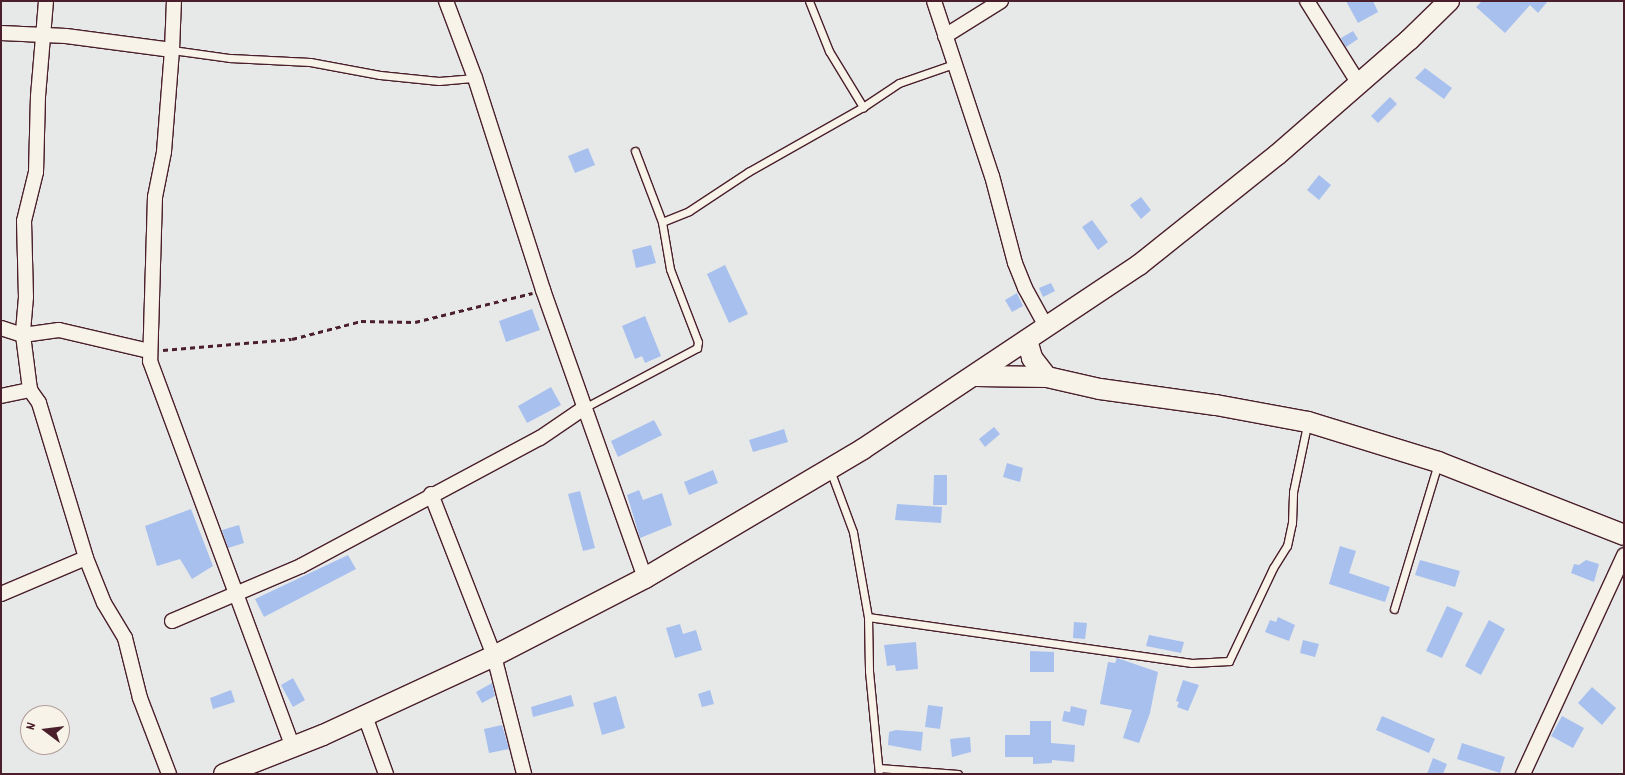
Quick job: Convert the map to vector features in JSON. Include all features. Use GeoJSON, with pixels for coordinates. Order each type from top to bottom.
{"type":"FeatureCollection","features":[{"type":"Feature","properties":{"kind":"main road"},"geometry":{"type":"LineString","coordinates":[[224,774],[248,770],[494,656],[645,578],[829,469],[976,376],[1139,265],[1194,222],[1359,84],[1449,1]]}},
{"type":"Feature","properties":{"kind":"main road"},"geometry":{"type":"LineString","coordinates":[[1027,340],[1032,358],[1046,378]]}},
{"type":"Feature","properties":{"kind":"main road"},"geometry":{"type":"LineString","coordinates":[[976,376],[1046,378],[1100,389],[1216,405],[1308,422],[1438,462],[1624,535]]}},
{"type":"Feature","properties":{"kind":"street"},"geometry":{"type":"LineString","coordinates":[[46,1],[38,96],[36,172],[24,221],[26,297],[23,335],[30,390],[39,403],[86,558],[104,603],[125,638],[140,698],[169,774]]}},
{"type":"Feature","properties":{"kind":"street"},"geometry":{"type":"LineString","coordinates":[[174,1],[164,152],[155,197],[149,351],[293,748]]}},
{"type":"Feature","properties":{"kind":"street"},"geometry":{"type":"LineString","coordinates":[[446,1],[475,78],[542,290],[645,578]]}},
{"type":"Feature","properties":{"kind":"street"},"geometry":{"type":"LineString","coordinates":[[934,1],[992,176],[1015,263],[1047,328]]}},
{"type":"Feature","properties":{"kind":"street"},"geometry":{"type":"LineString","coordinates":[[945,36],[1001,1]]}},
{"type":"Feature","properties":{"kind":"street"},"geometry":{"type":"LineString","coordinates":[[1307,1],[1359,84]]}},
{"type":"Feature","properties":{"kind":"street"},"geometry":{"type":"LineString","coordinates":[[1,33],[44,34],[172,50]]}},
{"type":"Feature","properties":{"kind":"street"},"geometry":{"type":"LineString","coordinates":[[1,328],[23,335],[59,330],[149,351]]}},
{"type":"Feature","properties":{"kind":"street"},"geometry":{"type":"LineString","coordinates":[[1,396],[30,390]]}},
{"type":"Feature","properties":{"kind":"street"},"geometry":{"type":"LineString","coordinates":[[172,621],[238,595],[301,566],[431,494],[540,438],[584,408]]}},
{"type":"Feature","properties":{"kind":"street"},"geometry":{"type":"LineString","coordinates":[[431,494],[494,656],[524,774]]}},
{"type":"Feature","properties":{"kind":"street"},"geometry":{"type":"LineString","coordinates":[[1523,774],[1624,555]]}},
{"type":"Feature","properties":{"kind":"street"},"geometry":{"type":"LineString","coordinates":[[1,594],[86,558]]}},
{"type":"Feature","properties":{"kind":"street"},"geometry":{"type":"LineString","coordinates":[[365,716],[386,774]]}},
{"type":"Feature","properties":{"kind":"lane"},"geometry":{"type":"LineString","coordinates":[[809,1],[829,51],[863,108]]}},
{"type":"Feature","properties":{"kind":"lane"},"geometry":{"type":"LineString","coordinates":[[172,50],[230,58],[310,62],[380,75],[438,81],[475,78]]}},
{"type":"Feature","properties":{"kind":"lane"},"geometry":{"type":"LineString","coordinates":[[662,222],[689,212],[748,172],[863,108],[899,83],[954,64]]}},
{"type":"Feature","properties":{"kind":"lane"},"geometry":{"type":"LineString","coordinates":[[584,408],[697,348],[698,342],[670,269],[662,222],[635,151]]}},
{"type":"Feature","properties":{"kind":"lane"},"geometry":{"type":"LineString","coordinates":[[868,617],[1192,663],[1229,661],[1273,568],[1287,546],[1292,523],[1293,492],[1308,422]]}},
{"type":"Feature","properties":{"kind":"lane"},"geometry":{"type":"LineString","coordinates":[[1394,608],[1438,462]]}},
{"type":"Feature","properties":{"kind":"lane"},"geometry":{"type":"LineString","coordinates":[[829,469],[852,532],[868,617],[869,672],[879,771],[958,774]]}},
{"type":"Feature","properties":{"kind":"path"},"geometry":{"type":"LineString","coordinates":[[149,351],[292,339],[360,321],[415,322],[542,290]]}},
{"type":"Feature","properties":{"kind":"building"},"geometry":{"type":"Polygon","coordinates":[[[1346,1],[1373,1],[1378,12],[1358,23],[1346,1]]]}},
{"type":"Feature","properties":{"kind":"building"},"geometry":{"type":"Polygon","coordinates":[[[1482,1],[1548,1],[1538,13],[1530,5],[1505,33],[1476,7],[1482,1]]]}},
{"type":"Feature","properties":{"kind":"building"},"geometry":{"type":"Polygon","coordinates":[[[1353,31],[1358,39],[1346,47],[1341,38],[1353,31]]]}},
{"type":"Feature","properties":{"kind":"building"},"geometry":{"type":"Polygon","coordinates":[[[1425,68],[1452,88],[1444,99],[1415,78],[1425,68]]]}},
{"type":"Feature","properties":{"kind":"building"},"geometry":{"type":"Polygon","coordinates":[[[1390,97],[1397,104],[1378,123],[1371,116],[1390,97]]]}},
{"type":"Feature","properties":{"kind":"building"},"geometry":{"type":"Polygon","coordinates":[[[588,148],[595,165],[575,173],[568,156],[588,148]]]}},
{"type":"Feature","properties":{"kind":"building"},"geometry":{"type":"Polygon","coordinates":[[[1319,175],[1331,185],[1319,200],[1307,190],[1319,175]]]}},
{"type":"Feature","properties":{"kind":"building"},"geometry":{"type":"Polygon","coordinates":[[[1141,197],[1151,210],[1141,219],[1130,205],[1141,197]]]}},
{"type":"Feature","properties":{"kind":"building"},"geometry":{"type":"Polygon","coordinates":[[[1092,220],[1108,242],[1098,250],[1082,227],[1092,220]]]}},
{"type":"Feature","properties":{"kind":"building"},"geometry":{"type":"Polygon","coordinates":[[[651,245],[656,263],[636,268],[632,250],[651,245]]]}},
{"type":"Feature","properties":{"kind":"building"},"geometry":{"type":"Polygon","coordinates":[[[725,265],[748,314],[729,323],[707,274],[725,265]]]}},
{"type":"Feature","properties":{"kind":"building"},"geometry":{"type":"Polygon","coordinates":[[[1051,283],[1055,291],[1043,297],[1039,288],[1051,283]]]}},
{"type":"Feature","properties":{"kind":"building"},"geometry":{"type":"Polygon","coordinates":[[[1017,293],[1023,306],[1012,312],[1005,300],[1017,293]]]}},
{"type":"Feature","properties":{"kind":"building"},"geometry":{"type":"Polygon","coordinates":[[[532,309],[540,330],[506,342],[499,321],[532,309]]]}},
{"type":"Feature","properties":{"kind":"building"},"geometry":{"type":"Polygon","coordinates":[[[645,316],[661,356],[645,363],[642,356],[635,359],[622,326],[645,316]]]}},
{"type":"Feature","properties":{"kind":"building"},"geometry":{"type":"Polygon","coordinates":[[[551,387],[561,405],[527,423],[518,406],[551,387]]]}},
{"type":"Feature","properties":{"kind":"building"},"geometry":{"type":"Polygon","coordinates":[[[654,420],[662,435],[618,457],[611,441],[654,420]]]}},
{"type":"Feature","properties":{"kind":"building"},"geometry":{"type":"Polygon","coordinates":[[[994,427],[1000,434],[985,447],[979,439],[994,427]]]}},
{"type":"Feature","properties":{"kind":"building"},"geometry":{"type":"Polygon","coordinates":[[[784,429],[788,442],[753,452],[749,440],[784,429]]]}},
{"type":"Feature","properties":{"kind":"building"},"geometry":{"type":"Polygon","coordinates":[[[1007,463],[1023,468],[1020,482],[1003,477],[1007,463]]]}},
{"type":"Feature","properties":{"kind":"building"},"geometry":{"type":"Polygon","coordinates":[[[713,470],[718,483],[689,495],[684,482],[713,470]]]}},
{"type":"Feature","properties":{"kind":"building"},"geometry":{"type":"Polygon","coordinates":[[[934,475],[947,475],[947,505],[933,505],[934,475]]]}},
{"type":"Feature","properties":{"kind":"building"},"geometry":{"type":"Polygon","coordinates":[[[639,490],[643,500],[662,493],[672,525],[640,538],[627,495],[639,490]]]}},
{"type":"Feature","properties":{"kind":"building"},"geometry":{"type":"Polygon","coordinates":[[[580,491],[595,548],[583,551],[568,494],[580,491]]]}},
{"type":"Feature","properties":{"kind":"building"},"geometry":{"type":"Polygon","coordinates":[[[897,504],[942,507],[941,523],[895,520],[897,504]]]}},
{"type":"Feature","properties":{"kind":"building"},"geometry":{"type":"Polygon","coordinates":[[[191,509],[213,566],[192,579],[180,559],[157,566],[145,526],[191,509]]]}},
{"type":"Feature","properties":{"kind":"building"},"geometry":{"type":"Polygon","coordinates":[[[239,525],[244,543],[228,548],[222,530],[239,525]]]}},
{"type":"Feature","properties":{"kind":"building"},"geometry":{"type":"Polygon","coordinates":[[[1340,546],[1356,551],[1349,573],[1390,587],[1385,602],[1329,584],[1340,546]]]}},
{"type":"Feature","properties":{"kind":"building"},"geometry":{"type":"Polygon","coordinates":[[[348,555],[356,569],[264,617],[255,599],[348,555]]]}},
{"type":"Feature","properties":{"kind":"building"},"geometry":{"type":"Polygon","coordinates":[[[1420,560],[1460,571],[1455,587],[1415,575],[1420,560]]]}},
{"type":"Feature","properties":{"kind":"building"},"geometry":{"type":"Polygon","coordinates":[[[1586,560],[1599,564],[1594,582],[1571,573],[1574,564],[1579,565],[1586,560]]]}},
{"type":"Feature","properties":{"kind":"building"},"geometry":{"type":"Polygon","coordinates":[[[1447,606],[1463,613],[1442,658],[1426,651],[1447,606]]]}},
{"type":"Feature","properties":{"kind":"building"},"geometry":{"type":"Polygon","coordinates":[[[1278,617],[1295,625],[1289,641],[1265,632],[1270,620],[1276,622],[1278,617]]]}},
{"type":"Feature","properties":{"kind":"building"},"geometry":{"type":"Polygon","coordinates":[[[1489,620],[1505,629],[1481,675],[1465,666],[1489,620]]]}},
{"type":"Feature","properties":{"kind":"building"},"geometry":{"type":"Polygon","coordinates":[[[1074,622],[1087,623],[1085,639],[1073,638],[1074,622]]]}},
{"type":"Feature","properties":{"kind":"building"},"geometry":{"type":"Polygon","coordinates":[[[680,624],[683,634],[696,630],[702,650],[675,658],[666,628],[680,624]]]}},
{"type":"Feature","properties":{"kind":"building"},"geometry":{"type":"Polygon","coordinates":[[[1149,635],[1184,642],[1181,653],[1146,646],[1149,635]]]}},
{"type":"Feature","properties":{"kind":"building"},"geometry":{"type":"Polygon","coordinates":[[[1303,640],[1319,644],[1315,657],[1300,653],[1303,640]]]}},
{"type":"Feature","properties":{"kind":"building"},"geometry":{"type":"Polygon","coordinates":[[[916,642],[918,669],[896,671],[895,665],[887,666],[884,645],[916,642]]]}},
{"type":"Feature","properties":{"kind":"building"},"geometry":{"type":"Polygon","coordinates":[[[1030,651],[1054,652],[1054,672],[1030,672],[1030,651]]]}},
{"type":"Feature","properties":{"kind":"building"},"geometry":{"type":"Polygon","coordinates":[[[1117,658],[1158,672],[1150,713],[1139,743],[1123,738],[1132,710],[1100,704],[1108,662],[1115,663],[1117,658]]]}},
{"type":"Feature","properties":{"kind":"building"},"geometry":{"type":"Polygon","coordinates":[[[293,678],[305,700],[293,707],[281,685],[293,678]]]}},
{"type":"Feature","properties":{"kind":"building"},"geometry":{"type":"Polygon","coordinates":[[[1183,680],[1199,685],[1188,711],[1177,707],[1179,702],[1176,701],[1183,680]]]}},
{"type":"Feature","properties":{"kind":"building"},"geometry":{"type":"Polygon","coordinates":[[[492,683],[495,696],[482,703],[476,692],[492,683]]]}},
{"type":"Feature","properties":{"kind":"building"},"geometry":{"type":"Polygon","coordinates":[[[1592,687],[1616,708],[1602,725],[1578,703],[1592,687]]]}},
{"type":"Feature","properties":{"kind":"building"},"geometry":{"type":"Polygon","coordinates":[[[231,690],[235,702],[213,709],[210,698],[231,690]]]}},
{"type":"Feature","properties":{"kind":"building"},"geometry":{"type":"Polygon","coordinates":[[[710,690],[714,704],[702,707],[698,694],[710,690]]]}},
{"type":"Feature","properties":{"kind":"building"},"geometry":{"type":"Polygon","coordinates":[[[571,695],[574,706],[533,717],[531,707],[571,695]]]}},
{"type":"Feature","properties":{"kind":"building"},"geometry":{"type":"Polygon","coordinates":[[[616,696],[625,728],[602,735],[593,703],[616,696]]]}},
{"type":"Feature","properties":{"kind":"building"},"geometry":{"type":"Polygon","coordinates":[[[928,705],[943,707],[940,729],[925,727],[928,705]]]}},
{"type":"Feature","properties":{"kind":"building"},"geometry":{"type":"Polygon","coordinates":[[[1071,706],[1087,710],[1084,726],[1062,721],[1064,711],[1070,712],[1071,706]]]}},
{"type":"Feature","properties":{"kind":"building"},"geometry":{"type":"Polygon","coordinates":[[[1382,716],[1435,739],[1429,753],[1376,730],[1382,716]]]}},
{"type":"Feature","properties":{"kind":"building"},"geometry":{"type":"Polygon","coordinates":[[[1562,716],[1584,728],[1573,748],[1551,736],[1562,716]]]}},
{"type":"Feature","properties":{"kind":"building"},"geometry":{"type":"Polygon","coordinates":[[[1030,721],[1051,721],[1051,743],[1075,745],[1074,762],[1052,760],[1052,763],[1033,764],[1033,757],[1005,757],[1005,735],[1030,735],[1030,721]]]}},
{"type":"Feature","properties":{"kind":"building"},"geometry":{"type":"Polygon","coordinates":[[[502,725],[509,749],[489,753],[484,729],[502,725]]]}},
{"type":"Feature","properties":{"kind":"building"},"geometry":{"type":"Polygon","coordinates":[[[896,730],[923,732],[921,751],[888,745],[889,732],[896,730]]]}},
{"type":"Feature","properties":{"kind":"building"},"geometry":{"type":"Polygon","coordinates":[[[970,737],[971,752],[952,757],[950,739],[970,737]]]}},
{"type":"Feature","properties":{"kind":"building"},"geometry":{"type":"Polygon","coordinates":[[[1462,743],[1505,757],[1500,773],[1457,759],[1462,743]]]}},
{"type":"Feature","properties":{"kind":"building"},"geometry":{"type":"Polygon","coordinates":[[[1433,758],[1447,764],[1443,774],[1427,774],[1433,758]]]}}]}
